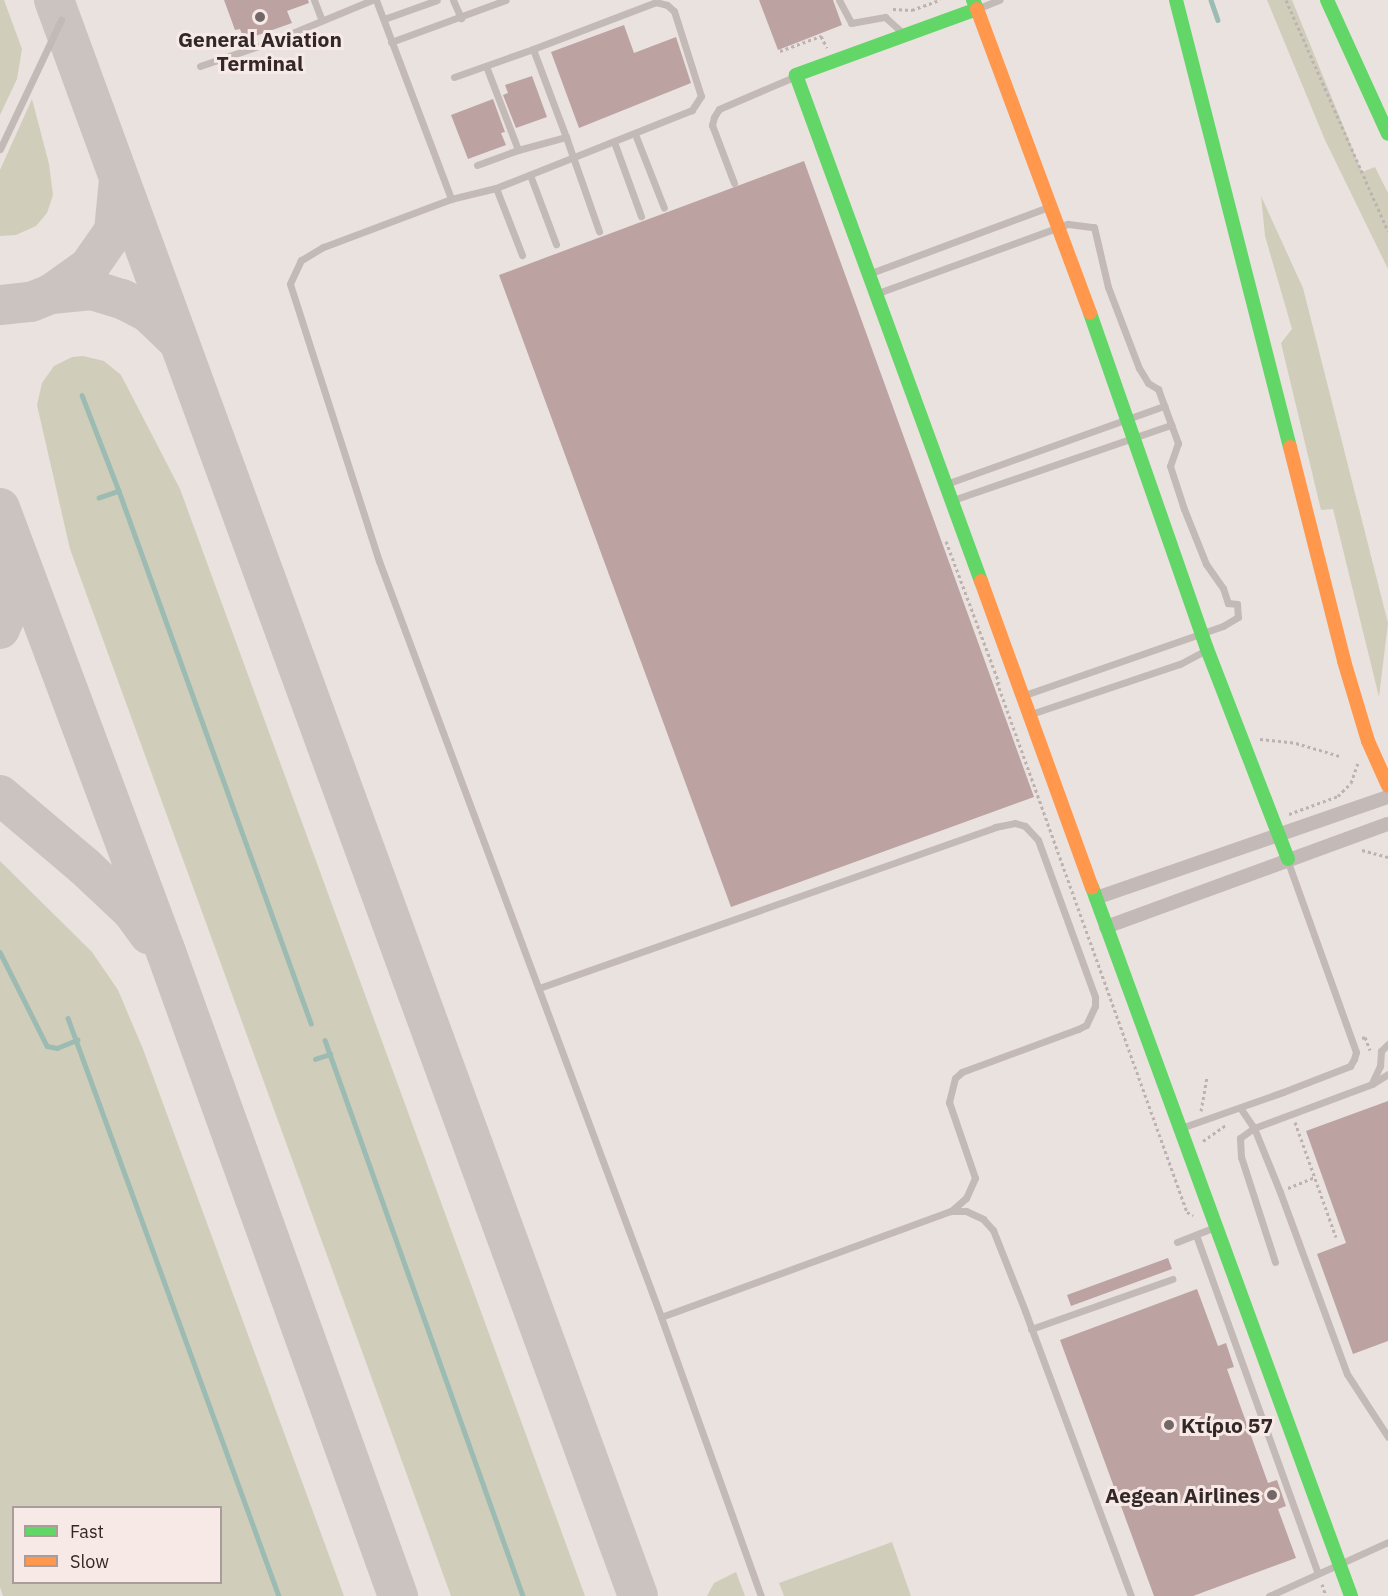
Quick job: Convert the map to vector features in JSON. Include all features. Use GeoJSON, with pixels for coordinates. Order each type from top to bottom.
{"type":"FeatureCollection","features":[{"type":"Feature","properties":{"kind":"street"},"geometry":{"type":"LineString","coordinates":[[1176,0],[1344,661],[1368,741],[1388,786]]}},
{"type":"Feature","properties":{"kind":"street"},"geometry":{"type":"LineString","coordinates":[[1327,0],[1388,134]]}},
{"type":"Feature","properties":{"kind":"street"},"geometry":{"type":"LineString","coordinates":[[1288,859],[1201,633],[1136,436],[1048,207],[975,5],[905,35],[796,75],[1351,1596]]}},
{"type":"Feature","properties":{"kind":"street"},"geometry":{"type":"LineString","coordinates":[[1388,752],[1388,769]]}},
{"type":"Feature","properties":{"kind":"street"},"geometry":{"type":"LineString","coordinates":[[1096,898],[1388,798]]}},
{"type":"Feature","properties":{"kind":"street"},"geometry":{"type":"LineString","coordinates":[[1106,927],[1288,859],[1388,825]]}},
{"type":"Feature","properties":{"kind":"lane"},"geometry":{"type":"LineString","coordinates":[[314,0],[322,21]]}},
{"type":"Feature","properties":{"kind":"lane"},"geometry":{"type":"LineString","coordinates":[[200,66],[372,0]]}},
{"type":"Feature","properties":{"kind":"lane"},"geometry":{"type":"LineString","coordinates":[[376,0],[451,199]]}},
{"type":"Feature","properties":{"kind":"lane"},"geometry":{"type":"LineString","coordinates":[[384,19],[437,0]]}},
{"type":"Feature","properties":{"kind":"lane"},"geometry":{"type":"LineString","coordinates":[[453,0],[460,18]]}},
{"type":"Feature","properties":{"kind":"lane"},"geometry":{"type":"LineString","coordinates":[[392,42],[506,0]]}},
{"type":"Feature","properties":{"kind":"lane"},"geometry":{"type":"LineString","coordinates":[[839,0],[851,23],[878,17],[891,21],[905,35]]}},
{"type":"Feature","properties":{"kind":"lane"},"geometry":{"type":"LineString","coordinates":[[975,5],[999,0]]}},
{"type":"Feature","properties":{"kind":"lane"},"geometry":{"type":"LineString","coordinates":[[454,77],[656,2],[667,5],[674,11],[701,96],[692,110],[635,134],[496,188],[451,199],[312,251],[302,260],[290,284],[379,561],[661,1317],[761,1596]]}},
{"type":"Feature","properties":{"kind":"lane"},"geometry":{"type":"LineString","coordinates":[[0,149],[61,20]]}},
{"type":"Feature","properties":{"kind":"lane"},"geometry":{"type":"LineString","coordinates":[[533,49],[599,231]]}},
{"type":"Feature","properties":{"kind":"lane"},"geometry":{"type":"LineString","coordinates":[[486,66],[518,150]]}},
{"type":"Feature","properties":{"kind":"lane"},"geometry":{"type":"LineString","coordinates":[[734,183],[712,125],[714,117],[719,109],[796,75]]}},
{"type":"Feature","properties":{"kind":"lane"},"geometry":{"type":"LineString","coordinates":[[635,134],[664,208]]}},
{"type":"Feature","properties":{"kind":"lane"},"geometry":{"type":"LineString","coordinates":[[477,165],[518,150],[566,137]]}},
{"type":"Feature","properties":{"kind":"lane"},"geometry":{"type":"LineString","coordinates":[[614,142],[641,216]]}},
{"type":"Feature","properties":{"kind":"lane"},"geometry":{"type":"LineString","coordinates":[[530,175],[556,244]]}},
{"type":"Feature","properties":{"kind":"lane"},"geometry":{"type":"LineString","coordinates":[[496,188],[522,255]]}},
{"type":"Feature","properties":{"kind":"lane"},"geometry":{"type":"LineString","coordinates":[[868,274],[1048,207]]}},
{"type":"Feature","properties":{"kind":"lane"},"geometry":{"type":"LineString","coordinates":[[876,294],[1075,222],[1094,227],[1108,287],[1143,377],[1158,389],[1178,443],[1170,465],[1184,509],[1206,564],[1223,588],[1228,603],[1237,604],[1239,613],[1234,620],[1022,696]]}},
{"type":"Feature","properties":{"kind":"lane"},"geometry":{"type":"LineString","coordinates":[[945,485],[1164,406]]}},
{"type":"Feature","properties":{"kind":"lane"},"geometry":{"type":"LineString","coordinates":[[951,501],[1171,425]]}},
{"type":"Feature","properties":{"kind":"lane"},"geometry":{"type":"LineString","coordinates":[[1028,714],[1180,664],[1207,649]]}},
{"type":"Feature","properties":{"kind":"lane"},"geometry":{"type":"LineString","coordinates":[[538,988],[995,826],[1015,823],[1025,826],[1038,840],[1095,997],[1095,1006],[1086,1025],[955,1078],[949,1102],[975,1178],[966,1198],[951,1211],[661,1317]]}},
{"type":"Feature","properties":{"kind":"lane"},"geometry":{"type":"LineString","coordinates":[[1179,1128],[1242,1109],[1350,1066],[1356,1052],[1288,859]]}},
{"type":"Feature","properties":{"kind":"lane"},"geometry":{"type":"LineString","coordinates":[[1372,1084],[1380,1065],[1381,1051],[1388,1044]]}},
{"type":"Feature","properties":{"kind":"lane"},"geometry":{"type":"LineString","coordinates":[[1275,1262],[1238,1145],[1240,1138],[1254,1128],[1372,1084],[1388,1074]]}},
{"type":"Feature","properties":{"kind":"lane"},"geometry":{"type":"LineString","coordinates":[[1242,1109],[1254,1128],[1280,1192],[1347,1374],[1388,1437]]}},
{"type":"Feature","properties":{"kind":"lane"},"geometry":{"type":"LineString","coordinates":[[951,1211],[974,1214],[993,1230],[1131,1596]]}},
{"type":"Feature","properties":{"kind":"lane"},"geometry":{"type":"LineString","coordinates":[[1178,1242],[1215,1227]]}},
{"type":"Feature","properties":{"kind":"lane"},"geometry":{"type":"LineString","coordinates":[[1196,1235],[1317,1571]]}},
{"type":"Feature","properties":{"kind":"lane"},"geometry":{"type":"LineString","coordinates":[[1031,1329],[1172,1279]]}},
{"type":"Feature","properties":{"kind":"lane"},"geometry":{"type":"LineString","coordinates":[[1269,1596],[1317,1571],[1388,1542]]}},
{"type":"Feature","properties":{"kind":"path"},"geometry":{"type":"LineString","coordinates":[[878,17],[879,7],[912,10],[940,0]]}},
{"type":"Feature","properties":{"kind":"path"},"geometry":{"type":"LineString","coordinates":[[1286,0],[1388,231]]}},
{"type":"Feature","properties":{"kind":"path"},"geometry":{"type":"LineString","coordinates":[[780,51],[819,36],[826,47]]}},
{"type":"Feature","properties":{"kind":"path"},"geometry":{"type":"LineString","coordinates":[[997,682],[1187,1212],[1193,1215]]}},
{"type":"Feature","properties":{"kind":"path"},"geometry":{"type":"LineString","coordinates":[[1242,740],[1265,738],[1296,742],[1340,756]]}},
{"type":"Feature","properties":{"kind":"path"},"geometry":{"type":"LineString","coordinates":[[1273,819],[1338,796],[1351,783],[1359,758]]}},
{"type":"Feature","properties":{"kind":"path"},"geometry":{"type":"LineString","coordinates":[[1292,1113],[1336,1237]]}},
{"type":"Feature","properties":{"kind":"path"},"geometry":{"type":"LineString","coordinates":[[1280,1192],[1315,1177]]}},
{"type":"Feature","properties":{"kind":"shaded area"},"geometry":{"type":"Polygon","coordinates":[[[0,0],[4,0],[22,49],[17,79],[0,115],[0,0]]]}},
{"type":"Feature","properties":{"kind":"shaded area"},"geometry":{"type":"Polygon","coordinates":[[[1267,0],[1292,0],[1362,172],[1375,167],[1388,193],[1388,269],[1325,140],[1267,0]]]}},
{"type":"Feature","properties":{"kind":"shaded area"},"geometry":{"type":"Polygon","coordinates":[[[32,99],[49,164],[53,195],[47,213],[36,226],[16,235],[0,236],[0,170],[32,99]]]}},
{"type":"Feature","properties":{"kind":"shaded area"},"geometry":{"type":"Polygon","coordinates":[[[1261,196],[1303,288],[1388,623],[1379,697],[1333,509],[1321,510],[1281,343],[1292,329],[1265,236],[1261,196]]]}},
{"type":"Feature","properties":{"kind":"shaded area"},"geometry":{"type":"Polygon","coordinates":[[[83,356],[104,361],[121,375],[180,489],[585,1596],[451,1596],[70,549],[37,405],[42,383],[54,366],[72,357],[83,356]]]}},
{"type":"Feature","properties":{"kind":"shaded area"},"geometry":{"type":"Polygon","coordinates":[[[0,861],[92,952],[118,990],[143,1049],[344,1596],[3,1596],[0,1587],[0,861]]]}},
{"type":"Feature","properties":{"kind":"shaded area"},"geometry":{"type":"Polygon","coordinates":[[[892,1542],[911,1596],[784,1596],[779,1583],[892,1542]]]}},
{"type":"Feature","properties":{"kind":"shaded area"},"geometry":{"type":"Polygon","coordinates":[[[736,1572],[745,1596],[707,1596],[714,1583],[736,1572]]]}},
{"type":"Feature","properties":{"kind":"building","name":"General Aviation Terminal"},"geometry":{"type":"Polygon","coordinates":[[[224,0],[308,0],[309,3],[287,11],[292,23],[244,40],[240,29],[235,30],[224,0]]]}},
{"type":"Feature","properties":{"kind":"building"},"geometry":{"type":"Polygon","coordinates":[[[759,0],[833,0],[842,25],[778,50],[759,0]]]}},
{"type":"Feature","properties":{"kind":"building"},"geometry":{"type":"Polygon","coordinates":[[[624,25],[634,53],[676,37],[691,83],[579,128],[551,52],[624,25]]]}},
{"type":"Feature","properties":{"kind":"building"},"geometry":{"type":"Polygon","coordinates":[[[532,76],[547,117],[516,128],[503,95],[508,93],[505,85],[532,76]]]}},
{"type":"Feature","properties":{"kind":"building"},"geometry":{"type":"Polygon","coordinates":[[[493,99],[505,132],[501,133],[506,145],[468,159],[451,115],[493,99]]]}},
{"type":"Feature","properties":{"kind":"building"},"geometry":{"type":"Polygon","coordinates":[[[804,161],[1034,797],[731,907],[499,275],[804,161]]]}},
{"type":"Feature","properties":{"kind":"building"},"geometry":{"type":"Polygon","coordinates":[[[1388,1101],[1388,1341],[1353,1354],[1317,1254],[1346,1243],[1306,1131],[1388,1101]]]}},
{"type":"Feature","properties":{"kind":"building"},"geometry":{"type":"Polygon","coordinates":[[[1168,1258],[1172,1269],[1071,1306],[1067,1295],[1168,1258]]]}},
{"type":"Feature","properties":{"kind":"building","name":"Κτίριο 57"},"geometry":{"type":"Polygon","coordinates":[[[1197,1289],[1218,1346],[1226,1343],[1234,1367],[1227,1369],[1268,1483],[1277,1480],[1286,1506],[1278,1509],[1296,1558],[1193,1596],[1154,1596],[1060,1340],[1197,1289]]]}},
{"type":"Feature","properties":{"kind":"waterway"},"geometry":{"type":"LineString","coordinates":[[1211,0],[1218,20]]}},
{"type":"Feature","properties":{"kind":"waterway"},"geometry":{"type":"LineString","coordinates":[[82,395],[119,491],[99,498]]}},
{"type":"Feature","properties":{"kind":"waterway"},"geometry":{"type":"LineString","coordinates":[[119,491],[311,1023]]}},
{"type":"Feature","properties":{"kind":"waterway"},"geometry":{"type":"LineString","coordinates":[[0,952],[47,1046],[57,1048],[77,1040]]}},
{"type":"Feature","properties":{"kind":"waterway"},"geometry":{"type":"LineString","coordinates":[[68,1018],[279,1596]]}},
{"type":"Feature","properties":{"kind":"waterway"},"geometry":{"type":"LineString","coordinates":[[325,1040],[523,1596]]}},
{"type":"Feature","properties":{"kind":"waterway"},"geometry":{"type":"LineString","coordinates":[[315,1059],[330,1054]]}},
{"type":"Feature","properties":{"kind":"taxiway"},"geometry":{"type":"LineString","coordinates":[[54,0],[638,1596]]}},
{"type":"Feature","properties":{"kind":"taxiway"},"geometry":{"type":"LineString","coordinates":[[0,305],[31,302],[51,294],[89,267],[114,231],[119,180]]}},
{"type":"Feature","properties":{"kind":"taxiway"},"geometry":{"type":"LineString","coordinates":[[51,294],[92,290],[122,299],[149,313],[179,342]]}},
{"type":"Feature","properties":{"kind":"taxiway"},"geometry":{"type":"LineString","coordinates":[[0,508],[166,952],[398,1596]]}},
{"type":"Feature","properties":{"kind":"taxiway"},"geometry":{"type":"LineString","coordinates":[[0,629],[11,603],[13,560]]}},
{"type":"Feature","properties":{"kind":"taxiway"},"geometry":{"type":"LineString","coordinates":[[0,795],[84,866],[132,911],[149,934]]}},
{"type":"Feature","properties":{"kind":"traffic: fast"},"geometry":{"type":"LineString","coordinates":[[973,0],[977,9],[796,75],[981,581]]}},
{"type":"Feature","properties":{"kind":"traffic: fast"},"geometry":{"type":"LineString","coordinates":[[1176,0],[1290,447]]}},
{"type":"Feature","properties":{"kind":"traffic: fast"},"geometry":{"type":"LineString","coordinates":[[1327,0],[1388,134]]}},
{"type":"Feature","properties":{"kind":"traffic: fast"},"geometry":{"type":"LineString","coordinates":[[1090,313],[1207,649],[1288,859]]}},
{"type":"Feature","properties":{"kind":"traffic: fast"},"geometry":{"type":"LineString","coordinates":[[1092,887],[1351,1596]]}},
{"type":"Feature","properties":{"kind":"traffic: slow"},"geometry":{"type":"LineString","coordinates":[[977,9],[1090,313]]}},
{"type":"Feature","properties":{"kind":"traffic: slow"},"geometry":{"type":"LineString","coordinates":[[1290,447],[1344,661],[1368,741],[1388,786]]}},
{"type":"Feature","properties":{"kind":"traffic: slow"},"geometry":{"type":"LineString","coordinates":[[981,581],[1092,887]]}},
{"type":"Feature","properties":{"kind":"place","name":"General Aviation Terminal"},"geometry":{"type":"Point","coordinates":[260,17]}},
{"type":"Feature","properties":{"kind":"place","name":"Κτίριο 57"},"geometry":{"type":"Point","coordinates":[1169,1425]}},
{"type":"Feature","properties":{"kind":"place","name":"Aegean Airlines"},"geometry":{"type":"Point","coordinates":[1272,1495]}}]}
